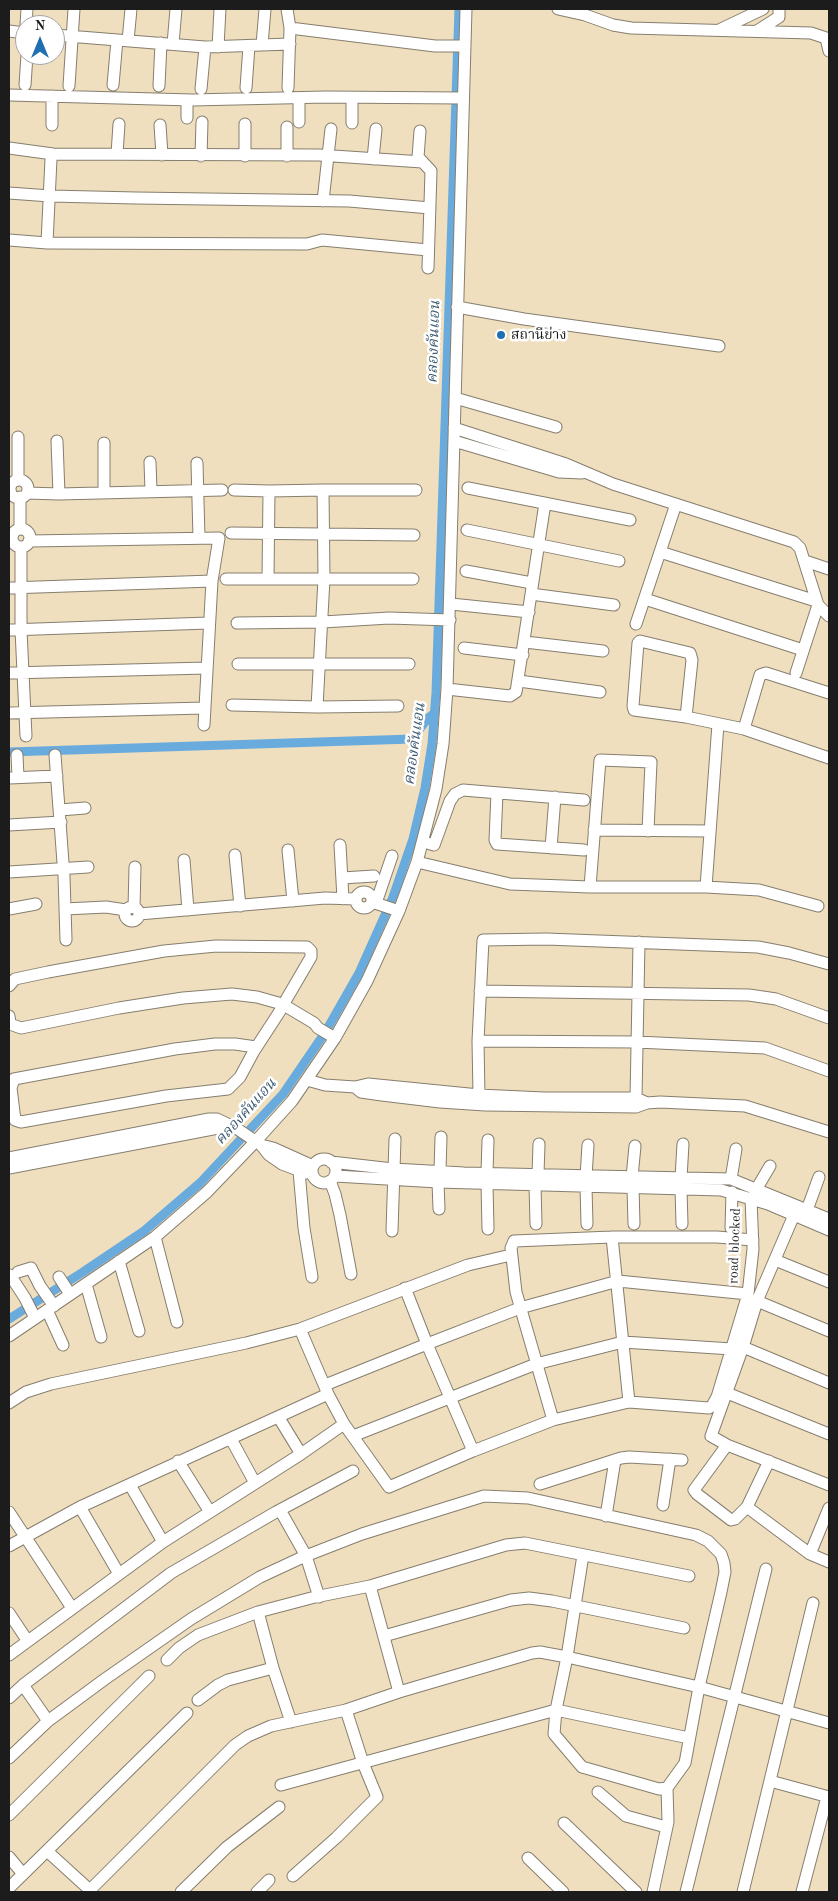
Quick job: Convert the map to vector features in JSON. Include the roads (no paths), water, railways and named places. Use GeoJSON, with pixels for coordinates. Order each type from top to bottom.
{"type":"FeatureCollection","features":[{"type":"Feature","properties":{"kind":"street"},"geometry":{"type":"LineString","coordinates":[[69,86],[74,9]]}},
{"type":"Feature","properties":{"kind":"street"},"geometry":{"type":"LineString","coordinates":[[113,85],[131,9]]}},
{"type":"Feature","properties":{"kind":"street"},"geometry":{"type":"LineString","coordinates":[[159,86],[176,9]]}},
{"type":"Feature","properties":{"kind":"street"},"geometry":{"type":"LineString","coordinates":[[218,47],[220,9]]}},
{"type":"Feature","properties":{"kind":"street"},"geometry":{"type":"LineString","coordinates":[[262,45],[265,9]]}},
{"type":"Feature","properties":{"kind":"street"},"geometry":{"type":"LineString","coordinates":[[287,9],[290,28],[288,88]]}},
{"type":"Feature","properties":{"kind":"street"},"geometry":{"type":"LineString","coordinates":[[429,865],[429,844],[443,744],[447,689],[448,620],[451,604],[457,307],[456,98],[466,9]]}},
{"type":"Feature","properties":{"kind":"street"},"geometry":{"type":"LineString","coordinates":[[558,9],[631,28],[811,33],[826,38],[829,51]]}},
{"type":"Feature","properties":{"kind":"street"},"geometry":{"type":"LineString","coordinates":[[720,30],[763,9]]}},
{"type":"Feature","properties":{"kind":"street"},"geometry":{"type":"LineString","coordinates":[[757,31],[779,17],[779,9]]}},
{"type":"Feature","properties":{"kind":"street"},"geometry":{"type":"LineString","coordinates":[[290,28],[445,46],[463,46]]}},
{"type":"Feature","properties":{"kind":"street"},"geometry":{"type":"LineString","coordinates":[[65,36],[205,47],[290,44]]}},
{"type":"Feature","properties":{"kind":"street"},"geometry":{"type":"LineString","coordinates":[[246,88],[249,46]]}},
{"type":"Feature","properties":{"kind":"street"},"geometry":{"type":"LineString","coordinates":[[201,89],[205,47]]}},
{"type":"Feature","properties":{"kind":"street"},"geometry":{"type":"LineString","coordinates":[[25,85],[26,65]]}},
{"type":"Feature","properties":{"kind":"street"},"geometry":{"type":"LineString","coordinates":[[9,95],[187,100],[456,98]]}},
{"type":"Feature","properties":{"kind":"street"},"geometry":{"type":"LineString","coordinates":[[52,96],[52,125]]}},
{"type":"Feature","properties":{"kind":"street"},"geometry":{"type":"LineString","coordinates":[[298,122],[299,98]]}},
{"type":"Feature","properties":{"kind":"street"},"geometry":{"type":"LineString","coordinates":[[352,98],[352,124]]}},
{"type":"Feature","properties":{"kind":"street"},"geometry":{"type":"LineString","coordinates":[[187,100],[187,118]]}},
{"type":"Feature","properties":{"kind":"street"},"geometry":{"type":"LineString","coordinates":[[201,156],[202,122]]}},
{"type":"Feature","properties":{"kind":"street"},"geometry":{"type":"LineString","coordinates":[[117,154],[119,124]]}},
{"type":"Feature","properties":{"kind":"street"},"geometry":{"type":"LineString","coordinates":[[245,124],[245,156]]}},
{"type":"Feature","properties":{"kind":"street"},"geometry":{"type":"LineString","coordinates":[[160,125],[162,155]]}},
{"type":"Feature","properties":{"kind":"street"},"geometry":{"type":"LineString","coordinates":[[287,127],[287,156]]}},
{"type":"Feature","properties":{"kind":"street"},"geometry":{"type":"LineString","coordinates":[[323,200],[331,129]]}},
{"type":"Feature","properties":{"kind":"street"},"geometry":{"type":"LineString","coordinates":[[373,159],[376,129]]}},
{"type":"Feature","properties":{"kind":"street"},"geometry":{"type":"LineString","coordinates":[[420,131],[418,158],[430,171],[428,268]]}},
{"type":"Feature","properties":{"kind":"street"},"geometry":{"type":"LineString","coordinates":[[9,148],[53,154],[328,156],[422,162]]}},
{"type":"Feature","properties":{"kind":"street"},"geometry":{"type":"LineString","coordinates":[[47,243],[50,159],[53,154]]}},
{"type":"Feature","properties":{"kind":"street"},"geometry":{"type":"LineString","coordinates":[[9,193],[50,196],[323,200],[430,208]]}},
{"type":"Feature","properties":{"kind":"street"},"geometry":{"type":"LineString","coordinates":[[9,240],[47,243],[307,244],[322,240],[428,250]]}},
{"type":"Feature","properties":{"kind":"street"},"geometry":{"type":"LineString","coordinates":[[457,307],[524,319],[719,346]]}},
{"type":"Feature","properties":{"kind":"street"},"geometry":{"type":"LineString","coordinates":[[455,398],[556,427]]}},
{"type":"Feature","properties":{"kind":"street"},"geometry":{"type":"LineString","coordinates":[[454,428],[532,452],[613,484],[794,542],[800,548],[805,561],[817,603],[829,616]]}},
{"type":"Feature","properties":{"kind":"street"},"geometry":{"type":"LineString","coordinates":[[18,437],[18,480]]}},
{"type":"Feature","properties":{"kind":"street"},"geometry":{"type":"LineString","coordinates":[[57,440],[59,494]]}},
{"type":"Feature","properties":{"kind":"street"},"geometry":{"type":"LineString","coordinates":[[454,441],[559,472],[587,473]]}},
{"type":"Feature","properties":{"kind":"street"},"geometry":{"type":"LineString","coordinates":[[104,443],[104,493]]}},
{"type":"Feature","properties":{"kind":"street"},"geometry":{"type":"LineString","coordinates":[[150,462],[151,491]]}},
{"type":"Feature","properties":{"kind":"street"},"geometry":{"type":"LineString","coordinates":[[197,463],[199,538]]}},
{"type":"Feature","properties":{"kind":"street"},"geometry":{"type":"LineString","coordinates":[[18,480],[11,485],[10,490],[13,495],[198,490],[416,490]]}},
{"type":"Feature","properties":{"kind":"street"},"geometry":{"type":"LineString","coordinates":[[18,480],[25,482],[28,487],[23,495],[20,529],[12,535],[18,543],[22,587],[21,630],[26,736]]}},
{"type":"Feature","properties":{"kind":"street"},"geometry":{"type":"LineString","coordinates":[[468,488],[630,520]]}},
{"type":"Feature","properties":{"kind":"street"},"geometry":{"type":"LineString","coordinates":[[318,707],[324,579],[323,490]]}},
{"type":"Feature","properties":{"kind":"street"},"geometry":{"type":"LineString","coordinates":[[268,579],[269,491]]}},
{"type":"Feature","properties":{"kind":"street"},"geometry":{"type":"LineString","coordinates":[[447,689],[510,696],[516,692],[545,503]]}},
{"type":"Feature","properties":{"kind":"street"},"geometry":{"type":"LineString","coordinates":[[636,624],[676,504]]}},
{"type":"Feature","properties":{"kind":"street"},"geometry":{"type":"LineString","coordinates":[[467,530],[619,561]]}},
{"type":"Feature","properties":{"kind":"street"},"geometry":{"type":"LineString","coordinates":[[231,533],[414,535]]}},
{"type":"Feature","properties":{"kind":"street"},"geometry":{"type":"LineString","coordinates":[[18,543],[219,538],[208,623],[204,725]]}},
{"type":"Feature","properties":{"kind":"street"},"geometry":{"type":"LineString","coordinates":[[660,552],[817,603]]}},
{"type":"Feature","properties":{"kind":"street"},"geometry":{"type":"LineString","coordinates":[[805,561],[829,569]]}},
{"type":"Feature","properties":{"kind":"street"},"geometry":{"type":"LineString","coordinates":[[466,571],[532,588],[614,605]]}},
{"type":"Feature","properties":{"kind":"street"},"geometry":{"type":"LineString","coordinates":[[226,579],[413,579]]}},
{"type":"Feature","properties":{"kind":"street"},"geometry":{"type":"LineString","coordinates":[[9,588],[212,581]]}},
{"type":"Feature","properties":{"kind":"street"},"geometry":{"type":"LineString","coordinates":[[644,599],[803,650]]}},
{"type":"Feature","properties":{"kind":"street"},"geometry":{"type":"LineString","coordinates":[[796,673],[817,603]]}},
{"type":"Feature","properties":{"kind":"street"},"geometry":{"type":"LineString","coordinates":[[451,604],[529,612]]}},
{"type":"Feature","properties":{"kind":"street"},"geometry":{"type":"LineString","coordinates":[[237,623],[416,618],[448,620]]}},
{"type":"Feature","properties":{"kind":"street"},"geometry":{"type":"LineString","coordinates":[[9,630],[208,623]]}},
{"type":"Feature","properties":{"kind":"street"},"geometry":{"type":"LineString","coordinates":[[686,716],[692,660],[690,653],[640,641],[638,643],[633,708],[636,711],[686,716],[744,729],[829,758]]}},
{"type":"Feature","properties":{"kind":"street"},"geometry":{"type":"LineString","coordinates":[[525,642],[603,651]]}},
{"type":"Feature","properties":{"kind":"street"},"geometry":{"type":"LineString","coordinates":[[464,648],[523,655]]}},
{"type":"Feature","properties":{"kind":"street"},"geometry":{"type":"LineString","coordinates":[[238,664],[409,664]]}},
{"type":"Feature","properties":{"kind":"street"},"geometry":{"type":"LineString","coordinates":[[9,673],[207,668]]}},
{"type":"Feature","properties":{"kind":"street"},"geometry":{"type":"LineString","coordinates":[[744,729],[760,675],[766,674],[829,693]]}},
{"type":"Feature","properties":{"kind":"street"},"geometry":{"type":"LineString","coordinates":[[519,681],[600,692]]}},
{"type":"Feature","properties":{"kind":"street"},"geometry":{"type":"LineString","coordinates":[[232,704],[318,707],[398,706]]}},
{"type":"Feature","properties":{"kind":"street"},"geometry":{"type":"LineString","coordinates":[[9,712],[204,708]]}},
{"type":"Feature","properties":{"kind":"street"},"geometry":{"type":"LineString","coordinates":[[706,887],[718,724]]}},
{"type":"Feature","properties":{"kind":"street"},"geometry":{"type":"LineString","coordinates":[[17,754],[13,777],[57,776]]}},
{"type":"Feature","properties":{"kind":"street"},"geometry":{"type":"LineString","coordinates":[[55,755],[64,869],[66,940]]}},
{"type":"Feature","properties":{"kind":"street"},"geometry":{"type":"LineString","coordinates":[[590,887],[598,761],[602,759],[651,762],[648,831]]}},
{"type":"Feature","properties":{"kind":"street"},"geometry":{"type":"LineString","coordinates":[[9,1336],[33,1314],[86,1284],[155,1237],[207,1192],[256,1142],[292,1101],[307,1080],[367,981],[417,862],[429,844],[455,794],[462,790],[584,800]]}},
{"type":"Feature","properties":{"kind":"street"},"geometry":{"type":"LineString","coordinates":[[497,793],[495,843],[499,845],[584,850]]}},
{"type":"Feature","properties":{"kind":"street"},"geometry":{"type":"LineString","coordinates":[[551,848],[554,798]]}},
{"type":"Feature","properties":{"kind":"street"},"geometry":{"type":"LineString","coordinates":[[9,825],[60,816],[85,808]]}},
{"type":"Feature","properties":{"kind":"street"},"geometry":{"type":"LineString","coordinates":[[594,830],[710,830]]}},
{"type":"Feature","properties":{"kind":"street"},"geometry":{"type":"LineString","coordinates":[[340,845],[343,899]]}},
{"type":"Feature","properties":{"kind":"street"},"geometry":{"type":"LineString","coordinates":[[288,850],[293,901]]}},
{"type":"Feature","properties":{"kind":"street"},"geometry":{"type":"LineString","coordinates":[[235,855],[240,906]]}},
{"type":"Feature","properties":{"kind":"street"},"geometry":{"type":"LineString","coordinates":[[375,903],[392,856]]}},
{"type":"Feature","properties":{"kind":"street"},"geometry":{"type":"LineString","coordinates":[[184,860],[188,910]]}},
{"type":"Feature","properties":{"kind":"street"},"geometry":{"type":"LineString","coordinates":[[417,862],[510,884],[590,887],[706,887],[759,890],[818,906]]}},
{"type":"Feature","properties":{"kind":"street"},"geometry":{"type":"LineString","coordinates":[[9,872],[88,867]]}},
{"type":"Feature","properties":{"kind":"street"},"geometry":{"type":"LineString","coordinates":[[133,911],[134,867]]}},
{"type":"Feature","properties":{"kind":"street"},"geometry":{"type":"LineString","coordinates":[[342,878],[374,876]]}},
{"type":"Feature","properties":{"kind":"street"},"geometry":{"type":"LineString","coordinates":[[65,909],[106,907],[133,911],[188,910],[293,901],[356,899],[358,905],[364,908],[375,903],[398,911]]}},
{"type":"Feature","properties":{"kind":"street"},"geometry":{"type":"LineString","coordinates":[[9,909],[36,904]]}},
{"type":"Feature","properties":{"kind":"street"},"geometry":{"type":"LineString","coordinates":[[479,1095],[478,1041],[482,940],[546,939],[758,947],[829,964]]}},
{"type":"Feature","properties":{"kind":"street"},"geometry":{"type":"LineString","coordinates":[[307,1080],[325,1085],[355,1087],[361,1092],[636,1107],[641,1100],[637,1042],[639,942]]}},
{"type":"Feature","properties":{"kind":"street"},"geometry":{"type":"LineString","coordinates":[[9,986],[15,979],[164,951],[216,946],[307,946],[311,951],[311,957],[279,1006],[240,1077],[228,1089],[166,1096],[21,1122],[15,1120],[11,1088],[14,1079],[166,1051],[215,1044],[256,1047]]}},
{"type":"Feature","properties":{"kind":"street"},"geometry":{"type":"LineString","coordinates":[[480,991],[638,992],[762,996],[829,1018]]}},
{"type":"Feature","properties":{"kind":"street"},"geometry":{"type":"LineString","coordinates":[[9,1016],[10,1024],[21,1028],[119,1008],[207,995],[232,994],[257,997],[279,1006],[314,1023],[318,1028],[332,1036]]}},
{"type":"Feature","properties":{"kind":"street"},"geometry":{"type":"LineString","coordinates":[[478,1041],[637,1042],[765,1048],[829,1071]]}},
{"type":"Feature","properties":{"kind":"street"},"geometry":{"type":"LineString","coordinates":[[440,1097],[479,1095],[544,1102]]}},
{"type":"Feature","properties":{"kind":"street"},"geometry":{"type":"LineString","coordinates":[[641,1100],[745,1106],[829,1132]]}},
{"type":"Feature","properties":{"kind":"street"},"geometry":{"type":"LineString","coordinates":[[9,1158],[217,1119],[236,1128],[256,1142],[269,1155],[299,1172],[313,1170]]}},
{"type":"Feature","properties":{"kind":"street"},"geometry":{"type":"LineString","coordinates":[[9,1168],[218,1128],[223,1123]]}},
{"type":"Feature","properties":{"kind":"street"},"geometry":{"type":"LineString","coordinates":[[439,1209],[441,1137]]}},
{"type":"Feature","properties":{"kind":"street"},"geometry":{"type":"LineString","coordinates":[[392,1231],[394,1139]]}},
{"type":"Feature","properties":{"kind":"street"},"geometry":{"type":"LineString","coordinates":[[488,1140],[488,1229]]}},
{"type":"Feature","properties":{"kind":"street"},"geometry":{"type":"LineString","coordinates":[[256,1142],[273,1148],[313,1170],[318,1181],[324,1182],[332,1179],[357,1176],[392,1174],[464,1178],[681,1184],[732,1192],[754,1193]]}},
{"type":"Feature","properties":{"kind":"street"},"geometry":{"type":"LineString","coordinates":[[536,1224],[536,1180],[539,1144]]}},
{"type":"Feature","properties":{"kind":"street"},"geometry":{"type":"LineString","coordinates":[[682,1224],[683,1144]]}},
{"type":"Feature","properties":{"kind":"street"},"geometry":{"type":"LineString","coordinates":[[587,1224],[586,1182],[588,1145]]}},
{"type":"Feature","properties":{"kind":"street"},"geometry":{"type":"LineString","coordinates":[[634,1224],[633,1182],[635,1146]]}},
{"type":"Feature","properties":{"kind":"street"},"geometry":{"type":"LineString","coordinates":[[731,1179],[736,1149]]}},
{"type":"Feature","properties":{"kind":"street"},"geometry":{"type":"LineString","coordinates":[[313,1170],[319,1160],[324,1159],[392,1174]]}},
{"type":"Feature","properties":{"kind":"street"},"geometry":{"type":"LineString","coordinates":[[331,1162],[334,1166],[332,1179],[351,1274]]}},
{"type":"Feature","properties":{"kind":"street"},"geometry":{"type":"LineString","coordinates":[[754,1193],[770,1166]]}},
{"type":"Feature","properties":{"kind":"street"},"geometry":{"type":"LineString","coordinates":[[299,1172],[304,1228],[312,1277]]}},
{"type":"Feature","properties":{"kind":"street"},"geometry":{"type":"LineString","coordinates":[[807,1210],[819,1177]]}},
{"type":"Feature","properties":{"kind":"street"},"geometry":{"type":"LineString","coordinates":[[681,1184],[731,1179],[770,1200],[807,1210],[829,1219]]}},
{"type":"Feature","properties":{"kind":"street"},"geometry":{"type":"LineString","coordinates":[[731,1228],[732,1192]]}},
{"type":"Feature","properties":{"kind":"street","name":"road blocked"},"geometry":{"type":"LineString","coordinates":[[752,1298],[754,1193]]}},
{"type":"Feature","properties":{"kind":"street"},"geometry":{"type":"LineString","coordinates":[[770,1200],[794,1216],[829,1230]]}},
{"type":"Feature","properties":{"kind":"street"},"geometry":{"type":"LineString","coordinates":[[794,1216],[775,1260],[752,1298],[727,1393],[711,1436],[769,1462],[829,1485]]}},
{"type":"Feature","properties":{"kind":"street"},"geometry":{"type":"LineString","coordinates":[[155,1237],[177,1322]]}},
{"type":"Feature","properties":{"kind":"street"},"geometry":{"type":"LineString","coordinates":[[612,1237],[629,1402]]}},
{"type":"Feature","properties":{"kind":"street"},"geometry":{"type":"LineString","coordinates":[[553,1420],[516,1292],[511,1255],[514,1241],[612,1237],[717,1237],[753,1240]]}},
{"type":"Feature","properties":{"kind":"street"},"geometry":{"type":"LineString","coordinates":[[9,1403],[26,1392],[51,1384],[246,1343],[300,1329],[468,1265],[511,1255]]}},
{"type":"Feature","properties":{"kind":"street"},"geometry":{"type":"LineString","coordinates":[[775,1260],[829,1282]]}},
{"type":"Feature","properties":{"kind":"street"},"geometry":{"type":"LineString","coordinates":[[119,1261],[139,1332]]}},
{"type":"Feature","properties":{"kind":"street"},"geometry":{"type":"LineString","coordinates":[[33,1314],[14,1274],[31,1268],[50,1305],[63,1346]]}},
{"type":"Feature","properties":{"kind":"street"},"geometry":{"type":"LineString","coordinates":[[59,1277],[69,1292]]}},
{"type":"Feature","properties":{"kind":"street"},"geometry":{"type":"LineString","coordinates":[[9,1546],[80,1507],[279,1418],[327,1390],[427,1344],[520,1308],[618,1282],[752,1298],[829,1331]]}},
{"type":"Feature","properties":{"kind":"street"},"geometry":{"type":"LineString","coordinates":[[86,1284],[101,1338]]}},
{"type":"Feature","properties":{"kind":"street"},"geometry":{"type":"LineString","coordinates":[[405,1288],[473,1451]]}},
{"type":"Feature","properties":{"kind":"street"},"geometry":{"type":"LineString","coordinates":[[300,1329],[344,1424],[389,1488],[473,1451],[553,1420],[629,1402],[704,1408],[712,1406],[718,1397],[738,1348]]}},
{"type":"Feature","properties":{"kind":"street"},"geometry":{"type":"LineString","coordinates":[[353,1436],[452,1399],[536,1364],[623,1342],[738,1348],[829,1383]]}},
{"type":"Feature","properties":{"kind":"street"},"geometry":{"type":"LineString","coordinates":[[727,1393],[829,1434]]}},
{"type":"Feature","properties":{"kind":"street"},"geometry":{"type":"LineString","coordinates":[[279,1418],[301,1454]]}},
{"type":"Feature","properties":{"kind":"street"},"geometry":{"type":"LineString","coordinates":[[9,1655],[163,1542],[301,1454],[344,1424]]}},
{"type":"Feature","properties":{"kind":"street"},"geometry":{"type":"LineString","coordinates":[[230,1439],[255,1483]]}},
{"type":"Feature","properties":{"kind":"street"},"geometry":{"type":"LineString","coordinates":[[727,1444],[694,1490],[731,1520],[735,1519],[747,1507],[769,1462]]}},
{"type":"Feature","properties":{"kind":"street"},"geometry":{"type":"LineString","coordinates":[[540,1484],[629,1457],[682,1460]]}},
{"type":"Feature","properties":{"kind":"street"},"geometry":{"type":"LineString","coordinates":[[663,1505],[670,1459]]}},
{"type":"Feature","properties":{"kind":"street"},"geometry":{"type":"LineString","coordinates":[[606,1516],[615,1460]]}},
{"type":"Feature","properties":{"kind":"street"},"geometry":{"type":"LineString","coordinates":[[178,1462],[210,1512]]}},
{"type":"Feature","properties":{"kind":"street"},"geometry":{"type":"LineString","coordinates":[[9,1698],[23,1685],[171,1573],[280,1510],[353,1471]]}},
{"type":"Feature","properties":{"kind":"street"},"geometry":{"type":"LineString","coordinates":[[130,1485],[163,1542]]}},
{"type":"Feature","properties":{"kind":"street"},"geometry":{"type":"LineString","coordinates":[[9,1758],[48,1720],[191,1619],[260,1577],[362,1534],[484,1496],[528,1498],[696,1535],[708,1541],[721,1554],[724,1563],[725,1572],[699,1687],[685,1763],[668,1788],[668,1822],[653,1892]]}},
{"type":"Feature","properties":{"kind":"street"},"geometry":{"type":"LineString","coordinates":[[80,1507],[119,1574]]}},
{"type":"Feature","properties":{"kind":"street"},"geometry":{"type":"LineString","coordinates":[[747,1507],[810,1554],[829,1562]]}},
{"type":"Feature","properties":{"kind":"street"},"geometry":{"type":"LineString","coordinates":[[810,1554],[829,1508]]}},
{"type":"Feature","properties":{"kind":"street"},"geometry":{"type":"LineString","coordinates":[[280,1510],[306,1556],[318,1596]]}},
{"type":"Feature","properties":{"kind":"street"},"geometry":{"type":"LineString","coordinates":[[9,1512],[72,1608]]}},
{"type":"Feature","properties":{"kind":"street"},"geometry":{"type":"LineString","coordinates":[[167,1660],[179,1648],[198,1635],[258,1612],[318,1596],[370,1586],[514,1543],[525,1543],[689,1576]]}},
{"type":"Feature","properties":{"kind":"street"},"geometry":{"type":"LineString","coordinates":[[583,1554],[567,1657],[556,1710],[554,1734],[582,1767],[659,1789],[668,1788]]}},
{"type":"Feature","properties":{"kind":"street"},"geometry":{"type":"LineString","coordinates":[[686,1892],[766,1569]]}},
{"type":"Feature","properties":{"kind":"street"},"geometry":{"type":"LineString","coordinates":[[370,1586],[399,1692]]}},
{"type":"Feature","properties":{"kind":"street"},"geometry":{"type":"LineString","coordinates":[[384,1636],[511,1600],[529,1598],[574,1605],[684,1628]]}},
{"type":"Feature","properties":{"kind":"street"},"geometry":{"type":"LineString","coordinates":[[744,1892],[786,1712],[814,1603]]}},
{"type":"Feature","properties":{"kind":"street"},"geometry":{"type":"LineString","coordinates":[[9,1612],[27,1640]]}},
{"type":"Feature","properties":{"kind":"street"},"geometry":{"type":"LineString","coordinates":[[258,1612],[273,1668],[291,1722]]}},
{"type":"Feature","properties":{"kind":"street"},"geometry":{"type":"LineString","coordinates":[[47,1851],[91,1891],[235,1746],[248,1736],[263,1729],[346,1710],[399,1692],[532,1653],[540,1652],[567,1657],[699,1687],[829,1723]]}},
{"type":"Feature","properties":{"kind":"street"},"geometry":{"type":"LineString","coordinates":[[198,1700],[228,1680],[273,1668]]}},
{"type":"Feature","properties":{"kind":"street"},"geometry":{"type":"LineString","coordinates":[[9,1815],[149,1676]]}},
{"type":"Feature","properties":{"kind":"street"},"geometry":{"type":"LineString","coordinates":[[23,1685],[48,1720]]}},
{"type":"Feature","properties":{"kind":"street"},"geometry":{"type":"LineString","coordinates":[[293,1876],[337,1838],[377,1797],[363,1763],[346,1710]]}},
{"type":"Feature","properties":{"kind":"street"},"geometry":{"type":"LineString","coordinates":[[281,1785],[556,1710],[689,1738]]}},
{"type":"Feature","properties":{"kind":"street"},"geometry":{"type":"LineString","coordinates":[[9,1888],[187,1713]]}},
{"type":"Feature","properties":{"kind":"street"},"geometry":{"type":"LineString","coordinates":[[770,1781],[828,1797],[802,1892]]}},
{"type":"Feature","properties":{"kind":"street"},"geometry":{"type":"LineString","coordinates":[[598,1792],[626,1816],[666,1827]]}},
{"type":"Feature","properties":{"kind":"street"},"geometry":{"type":"LineString","coordinates":[[181,1892],[227,1847],[279,1807]]}},
{"type":"Feature","properties":{"kind":"street"},"geometry":{"type":"LineString","coordinates":[[564,1823],[636,1892]]}},
{"type":"Feature","properties":{"kind":"street"},"geometry":{"type":"LineString","coordinates":[[9,1857],[23,1874]]}},
{"type":"Feature","properties":{"kind":"street"},"geometry":{"type":"LineString","coordinates":[[528,1858],[563,1892]]}},
{"type":"Feature","properties":{"kind":"street"},"geometry":{"type":"LineString","coordinates":[[257,1892],[269,1880]]}},
{"type":"Feature","properties":{"kind":"waterway","name":"คลองคันแอน"},"geometry":{"type":"LineString","coordinates":[[9,1319],[144,1231],[200,1183],[283,1094],[326,1031],[359,973],[393,897],[413,839],[425,788],[432,744],[436,693],[459,9]]}},
{"type":"Feature","properties":{"kind":"waterway"},"geometry":{"type":"LineString","coordinates":[[9,752],[412,739],[428,718],[436,712]]}},
{"type":"Feature","properties":{"kind":"place","name":"สถานีย่าง"},"geometry":{"type":"Point","coordinates":[501,335]}}]}
